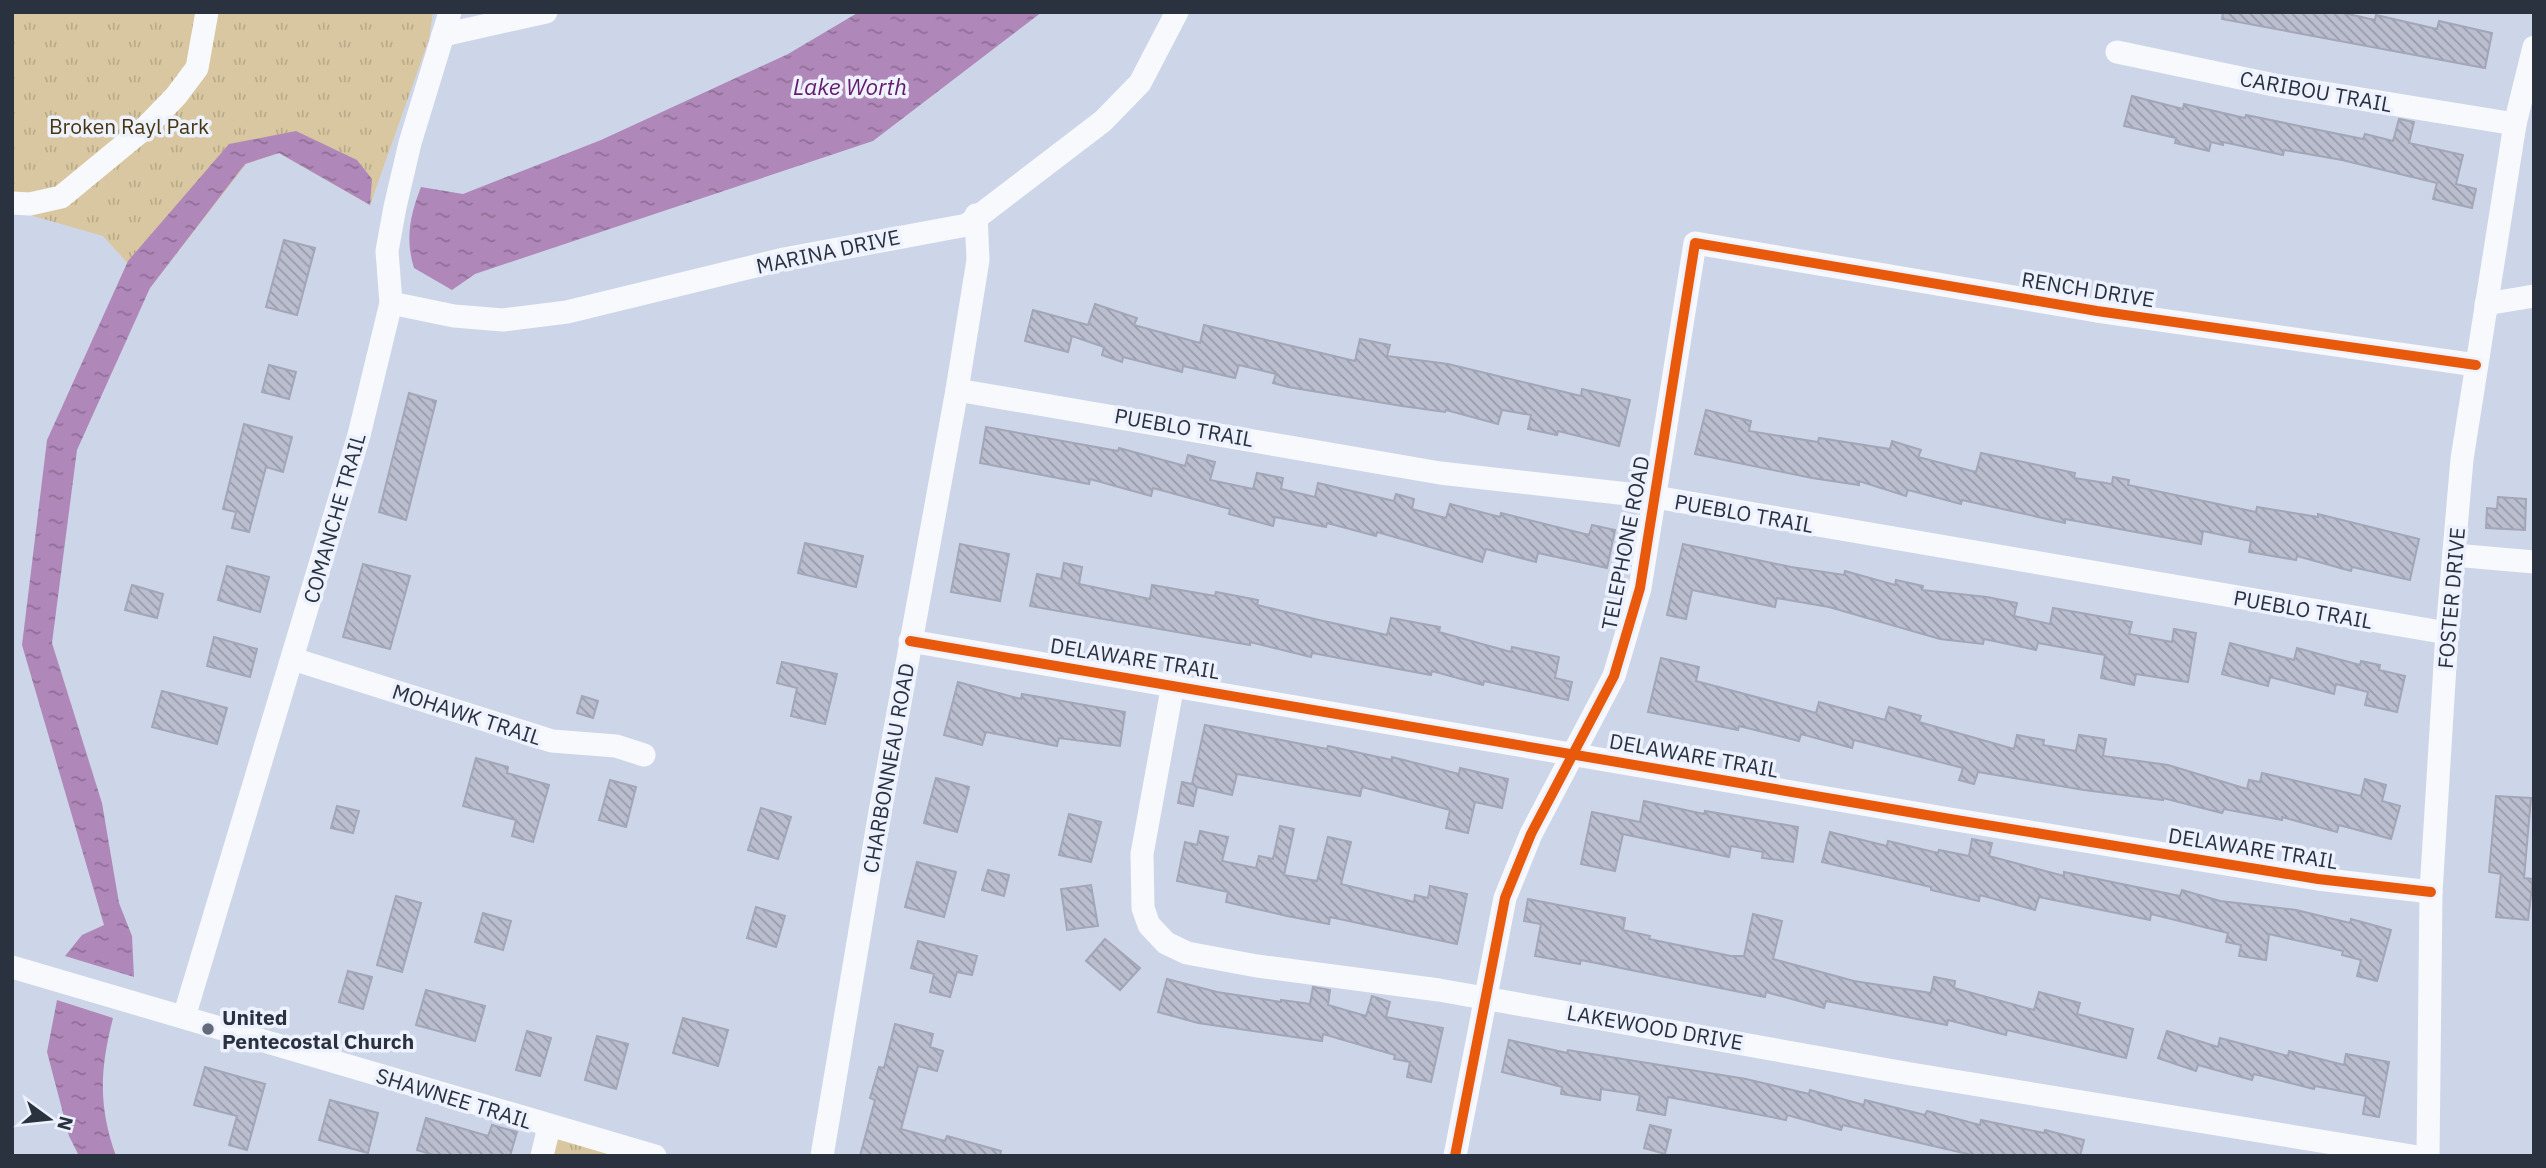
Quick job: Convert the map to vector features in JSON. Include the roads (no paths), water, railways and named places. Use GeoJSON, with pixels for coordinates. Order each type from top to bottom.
{"type":"FeatureCollection","features":[{"type":"Feature","properties":{"kind":"street"},"geometry":{"type":"LineString","coordinates":[[12,203],[30,204],[61,197],[146,127],[176,96],[197,68],[207,12]]}},
{"type":"Feature","properties":{"kind":"street","name":"COMANCHE TRAIL"},"geometry":{"type":"LineString","coordinates":[[184,1017],[359,435],[391,303],[387,251],[395,207],[410,143],[450,12]]}},
{"type":"Feature","properties":{"kind":"street"},"geometry":{"type":"LineString","coordinates":[[443,35],[545,12]]}},
{"type":"Feature","properties":{"kind":"street","name":"MARINA DRIVE"},"geometry":{"type":"LineString","coordinates":[[391,303],[454,316],[503,320],[567,312],[784,259],[967,225],[976,215],[1103,121],[1140,83],[1177,12]]}},
{"type":"Feature","properties":{"kind":"street","name":"FOSTER DRIVE"},"geometry":{"type":"LineString","coordinates":[[2428,1156],[2431,892],[2447,633],[2462,459],[2515,124],[2534,47]]}},
{"type":"Feature","properties":{"kind":"street","name":"CARIBOU TRAIL"},"geometry":{"type":"LineString","coordinates":[[2117,52],[2274,85],[2515,124]]}},
{"type":"Feature","properties":{"kind":"street","name":"CHARBONNEAU ROAD"},"geometry":{"type":"LineString","coordinates":[[822,1156],[910,641],[957,390],[978,260],[976,215]]}},
{"type":"Feature","properties":{"kind":"street","name":"RENCH DRIVE"},"geometry":{"type":"LineString","coordinates":[[1695,243],[2097,311],[2476,365]]}},
{"type":"Feature","properties":{"kind":"street","name":"TELEPHONE ROAD"},"geometry":{"type":"LineString","coordinates":[[1455,1156],[1488,998],[1505,898],[1531,835],[1614,676],[1628,637],[1640,588],[1695,243]]}},
{"type":"Feature","properties":{"kind":"street"},"geometry":{"type":"LineString","coordinates":[[2486,304],[2534,296]]}},
{"type":"Feature","properties":{"kind":"street","name":"PUEBLO TRAIL"},"geometry":{"type":"LineString","coordinates":[[957,390],[1440,473],[1655,497],[2447,633]]}},
{"type":"Feature","properties":{"kind":"street"},"geometry":{"type":"LineString","coordinates":[[2454,555],[2534,562]]}},
{"type":"Feature","properties":{"kind":"street","name":"DELAWARE TRAIL"},"geometry":{"type":"LineString","coordinates":[[910,641],[2318,879],[2431,892]]}},
{"type":"Feature","properties":{"kind":"street","name":"MOHAWK TRAIL"},"geometry":{"type":"LineString","coordinates":[[293,659],[552,741],[617,747],[643,755]]}},
{"type":"Feature","properties":{"kind":"street","name":"LAKEWOOD DRIVE"},"geometry":{"type":"LineString","coordinates":[[1173,684],[1142,854],[1143,908],[1149,925],[1166,943],[1187,953],[1257,966],[1488,998],[1911,1074],[2412,1156]]}},
{"type":"Feature","properties":{"kind":"street","name":"SHAWNEE TRAIL"},"geometry":{"type":"LineString","coordinates":[[12,967],[655,1156]]}},
{"type":"Feature","properties":{"kind":"street"},"geometry":{"type":"LineString","coordinates":[[542,1156],[550,1127]]}},
{"type":"Feature","properties":{"kind":"water","name":"Lake Worth"},"geometry":{"type":"Polygon","coordinates":[[[859,12],[1042,12],[873,141],[475,274],[452,290],[414,268],[410,227],[421,187],[463,194],[601,140],[788,54],[859,12]]]}},
{"type":"Feature","properties":{"kind":"water"},"geometry":{"type":"Polygon","coordinates":[[[296,131],[357,160],[372,179],[370,205],[279,153],[245,164],[150,288],[77,450],[52,643],[102,803],[119,903],[132,936],[134,977],[65,956],[82,935],[104,925],[22,645],[47,440],[128,261],[229,144],[296,131]]]}},
{"type":"Feature","properties":{"kind":"water"},"geometry":{"type":"Polygon","coordinates":[[[57,1000],[113,1018],[105,1054],[103,1087],[106,1121],[116,1156],[79,1156],[69,1136],[47,1052],[57,1000]]]}},
{"type":"Feature","properties":{"kind":"place","name":"United Pentecostal Church"},"geometry":{"type":"Point","coordinates":[208,1029]}},
{"type":"Feature","properties":{"kind":"park label","name":"Broken Rayl Park"},"geometry":{"type":"Point","coordinates":[129,126]}}]}
